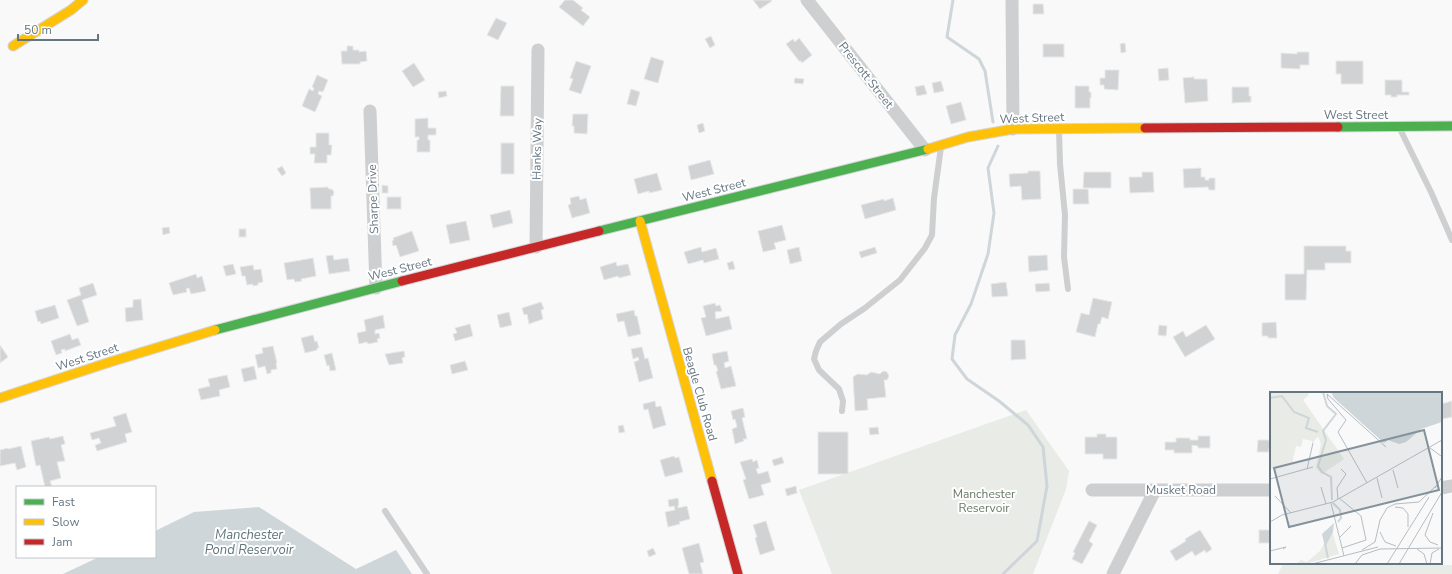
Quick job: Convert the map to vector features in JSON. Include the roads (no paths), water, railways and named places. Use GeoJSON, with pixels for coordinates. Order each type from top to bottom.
{"type":"FeatureCollection","features":[{"type":"Feature","properties":{"kind":"main road"},"geometry":{"type":"LineString","coordinates":[[44,15],[10,48],[71,10],[83,0]]}},
{"type":"Feature","properties":{"kind":"main road","name":"West Street"},"geometry":{"type":"LineString","coordinates":[[0,398],[110,362],[239,323],[991,132],[1013,129],[1059,128],[1452,126]]}},
{"type":"Feature","properties":{"kind":"main road","name":"Beagle Club Road"},"geometry":{"type":"LineString","coordinates":[[640,221],[738,574]]}},
{"type":"Feature","properties":{"kind":"street","name":"Prescott Street"},"geometry":{"type":"LineString","coordinates":[[807,0],[924,150]]}},
{"type":"Feature","properties":{"kind":"street"},"geometry":{"type":"LineString","coordinates":[[1012,0],[1013,129]]}},
{"type":"Feature","properties":{"kind":"street","name":"Hanks Way"},"geometry":{"type":"LineString","coordinates":[[536,247],[538,50]]}},
{"type":"Feature","properties":{"kind":"street","name":"Sharpe Drive"},"geometry":{"type":"LineString","coordinates":[[370,111],[376,288]]}},
{"type":"Feature","properties":{"kind":"street"},"geometry":{"type":"LineString","coordinates":[[1442,488],[1452,486]]}},
{"type":"Feature","properties":{"kind":"street","name":"Musket Road"},"geometry":{"type":"LineString","coordinates":[[1092,490],[1270,490]]}},
{"type":"Feature","properties":{"kind":"street"},"geometry":{"type":"LineString","coordinates":[[1113,574],[1155,490]]}},
{"type":"Feature","properties":{"kind":"lane"},"geometry":{"type":"LineString","coordinates":[[1399,126],[1452,240]]}},
{"type":"Feature","properties":{"kind":"lane"},"geometry":{"type":"LineString","coordinates":[[1059,128],[1060,164],[1065,215],[1064,257],[1068,289]]}},
{"type":"Feature","properties":{"kind":"lane"},"geometry":{"type":"LineString","coordinates":[[842,411],[843,401],[839,389],[819,370],[814,359],[816,351],[820,342],[841,324],[865,308],[900,280],[926,248],[932,235],[934,198],[941,145]]}},
{"type":"Feature","properties":{"kind":"lane"},"geometry":{"type":"LineString","coordinates":[[384,511],[427,574]]}},
{"type":"Feature","properties":{"kind":"water","name":"Manchester Pond Reservoir"},"geometry":{"type":"Polygon","coordinates":[[[259,507],[356,569],[396,550],[412,574],[63,574],[97,558],[156,558],[156,531],[194,512],[259,507]]]}},
{"type":"Feature","properties":{"kind":"waterway"},"geometry":{"type":"LineString","coordinates":[[953,0],[947,37],[979,59],[985,71],[993,122]]}},
{"type":"Feature","properties":{"kind":"waterway"},"geometry":{"type":"LineString","coordinates":[[998,146],[988,168],[994,213],[988,254],[971,304],[955,335],[952,359],[967,379],[999,401],[1028,425],[1043,447],[1047,486],[1037,541],[1003,574]]}},
{"type":"Feature","properties":{"kind":"park label","name":"Manchester Reservoir"},"geometry":{"type":"Point","coordinates":[984,501]}}]}
